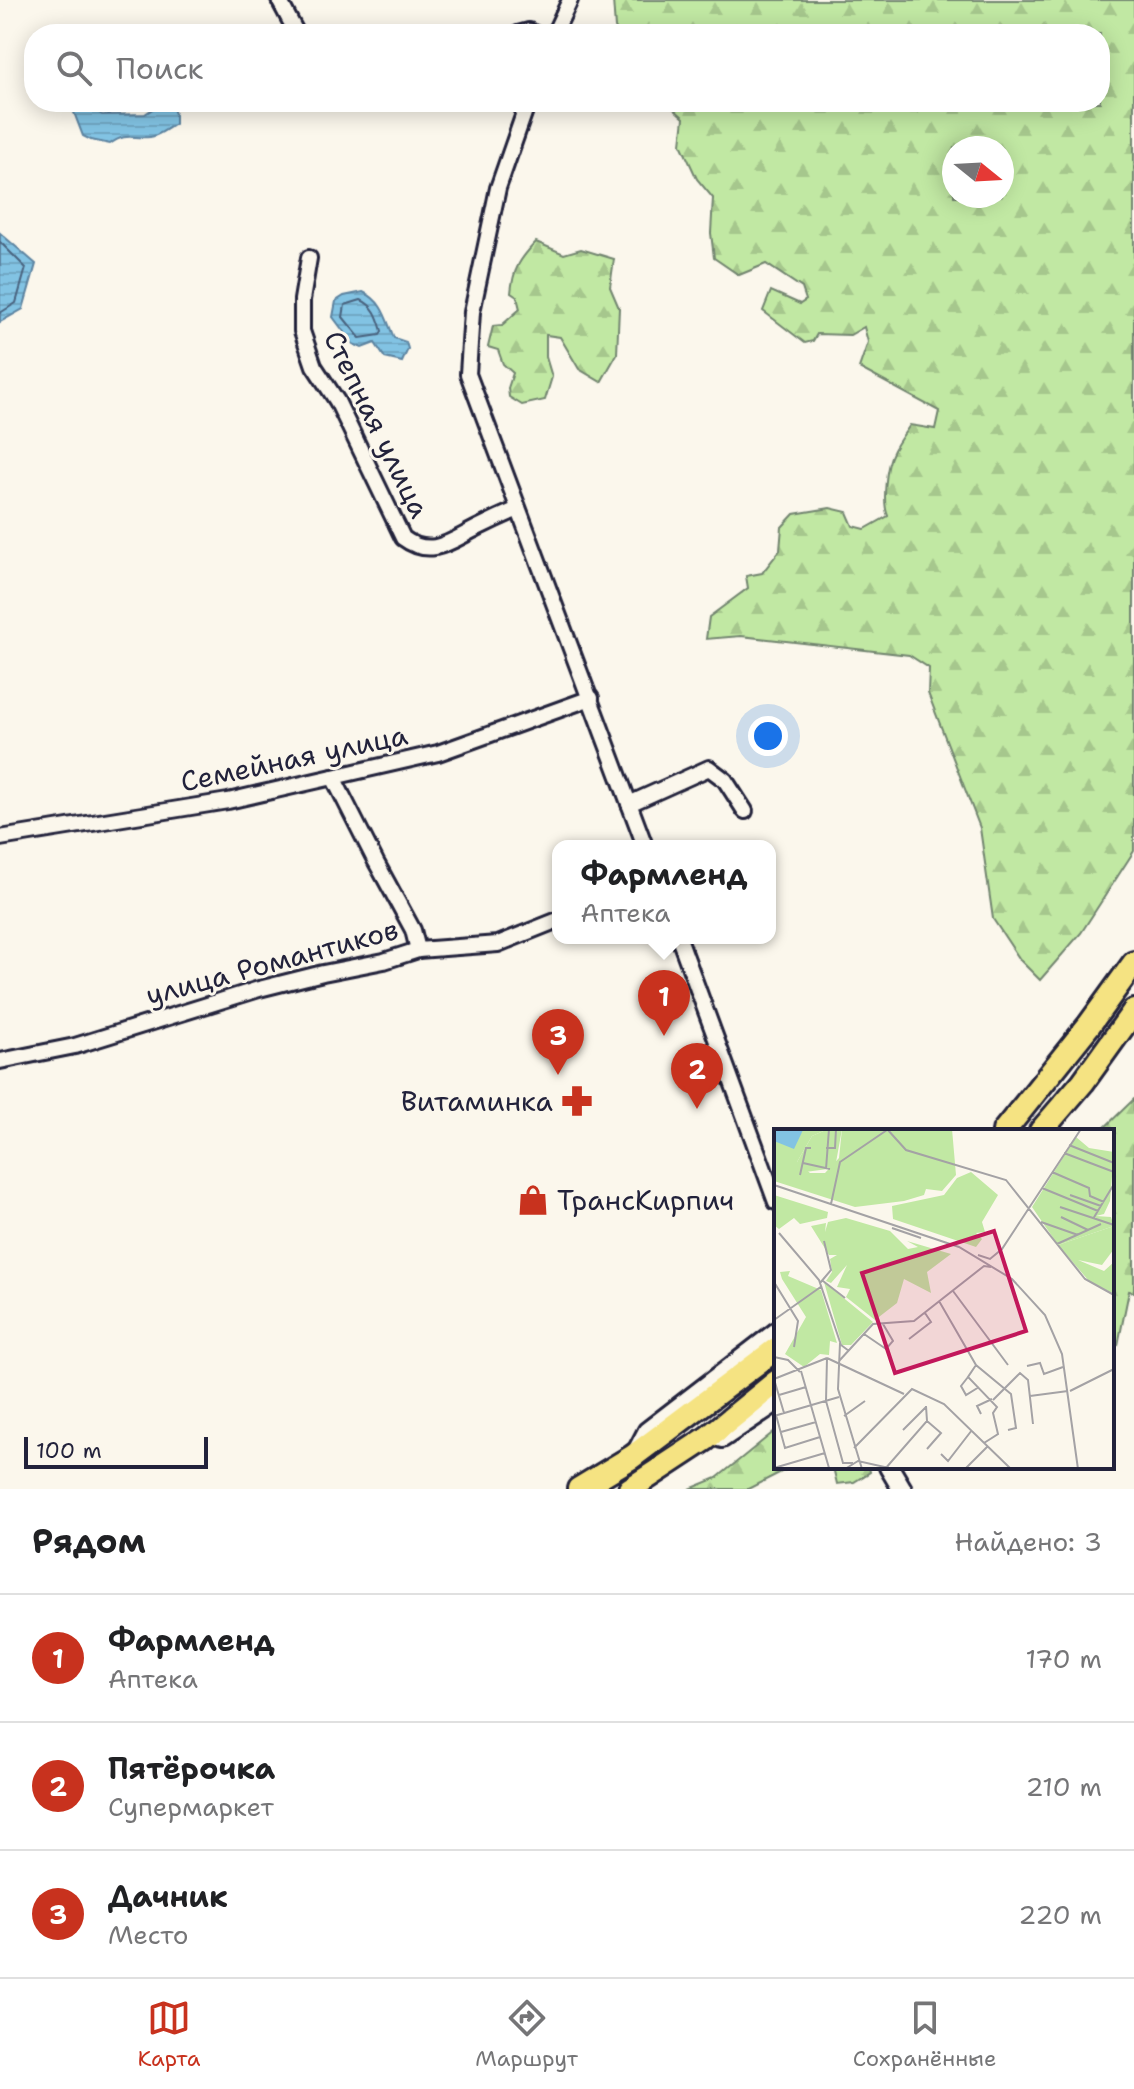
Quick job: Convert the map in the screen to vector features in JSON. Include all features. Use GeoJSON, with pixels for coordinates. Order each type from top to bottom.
{"type":"FeatureCollection","features":[{"type":"Feature","properties":{"kind":"main road"},"geometry":{"type":"LineString","coordinates":[[1003,1129],[1089,1025],[1134,963]]}},
{"type":"Feature","properties":{"kind":"main road"},"geometry":{"type":"LineString","coordinates":[[1043,1129],[1083,1082],[1134,1011]]}},
{"type":"Feature","properties":{"kind":"main road"},"geometry":{"type":"LineString","coordinates":[[579,1489],[632,1457],[774,1350]]}},
{"type":"Feature","properties":{"kind":"main road"},"geometry":{"type":"LineString","coordinates":[[630,1489],[706,1439],[774,1384]]}},
{"type":"Feature","properties":{"kind":"street"},"geometry":{"type":"LineString","coordinates":[[279,0],[292,24]]}},
{"type":"Feature","properties":{"kind":"street"},"geometry":{"type":"LineString","coordinates":[[559,24],[570,0]]}},
{"type":"Feature","properties":{"kind":"street"},"geometry":{"type":"LineString","coordinates":[[525,112],[498,188],[472,312],[468,374],[643,840]]}},
{"type":"Feature","properties":{"kind":"street","name":"Степная улица"},"geometry":{"type":"LineString","coordinates":[[309,258],[302,300],[302,331],[306,343],[314,366],[337,401],[403,538],[414,546],[447,545],[518,509]]}},
{"type":"Feature","properties":{"kind":"street","name":"Семейная улица"},"geometry":{"type":"LineString","coordinates":[[0,838],[228,801],[438,753],[591,698]]}},
{"type":"Feature","properties":{"kind":"street"},"geometry":{"type":"LineString","coordinates":[[629,804],[709,768],[725,780],[745,811]]}},
{"type":"Feature","properties":{"kind":"street"},"geometry":{"type":"LineString","coordinates":[[333,777],[413,930],[418,950]]}},
{"type":"Feature","properties":{"kind":"street","name":"улица Романтиков"},"geometry":{"type":"LineString","coordinates":[[0,1061],[75,1046],[259,989],[384,961],[418,950],[498,944],[552,922]]}},
{"type":"Feature","properties":{"kind":"street"},"geometry":{"type":"LineString","coordinates":[[681,944],[774,1192]]}},
{"type":"Feature","properties":{"kind":"street"},"geometry":{"type":"LineString","coordinates":[[632,1457],[646,1430],[774,1332]]}},
{"type":"Feature","properties":{"kind":"street"},"geometry":{"type":"LineString","coordinates":[[648,1489],[774,1403]]}},
{"type":"Feature","properties":{"kind":"street"},"geometry":{"type":"LineString","coordinates":[[890,1469],[902,1489]]}},
{"type":"Feature","properties":{"kind":"green space"},"geometry":{"type":"Polygon","coordinates":[[[613,0],[1134,0],[1134,851],[1081,933],[1040,980],[1021,961],[993,919],[980,828],[928,693],[929,668],[909,655],[741,636],[706,639],[709,617],[748,588],[746,576],[762,573],[780,550],[782,527],[794,514],[830,508],[847,512],[853,526],[865,529],[888,516],[886,484],[888,466],[895,449],[910,425],[935,429],[939,411],[859,368],[868,342],[864,327],[850,335],[817,334],[813,341],[805,343],[763,311],[771,291],[800,304],[806,300],[802,288],[766,264],[739,275],[714,258],[711,233],[713,198],[697,179],[681,144],[684,118],[677,112],[1110,112],[1110,24],[615,24],[613,0]]]}},
{"type":"Feature","properties":{"kind":"green space"},"geometry":{"type":"Polygon","coordinates":[[[536,242],[564,254],[581,249],[614,259],[610,287],[619,308],[617,354],[601,382],[579,369],[560,337],[546,335],[546,357],[552,377],[545,400],[522,405],[509,397],[508,388],[513,373],[503,364],[498,350],[488,347],[493,326],[502,325],[520,309],[517,297],[511,293],[514,277],[522,259],[536,242]]]}},
{"type":"Feature","properties":{"kind":"green space"},"geometry":{"type":"Polygon","coordinates":[[[1134,1099],[1134,1292],[1129,1291],[1118,1345],[1114,1344],[1114,1129],[1103,1129],[1134,1099]]]}},
{"type":"Feature","properties":{"kind":"green space"},"geometry":{"type":"Polygon","coordinates":[[[774,1432],[774,1469],[787,1469],[748,1489],[690,1489],[717,1478],[774,1432]]]}},
{"type":"Feature","properties":{"kind":"green space"},"geometry":{"type":"Polygon","coordinates":[[[833,1469],[869,1469],[870,1472],[854,1482],[837,1484],[833,1469]]]}},
{"type":"Feature","properties":{"kind":"water"},"geometry":{"type":"Polygon","coordinates":[[[74,112],[99,112],[102,115],[175,114],[175,124],[153,136],[125,137],[110,144],[83,136],[74,112]]]}},
{"type":"Feature","properties":{"kind":"water"},"geometry":{"type":"Polygon","coordinates":[[[0,233],[36,264],[23,309],[0,322],[0,233]]]}},
{"type":"Feature","properties":{"kind":"water"},"geometry":{"type":"Polygon","coordinates":[[[363,292],[375,300],[394,338],[406,342],[408,349],[402,362],[385,358],[375,343],[362,348],[353,344],[333,317],[336,301],[363,292]]]}},
{"type":"Feature","properties":{"kind":"place","name":"Фармленд"},"geometry":{"type":"Point","coordinates":[664,1036]}},
{"type":"Feature","properties":{"kind":"place","name":"Дачник"},"geometry":{"type":"Point","coordinates":[558,1075]}},
{"type":"Feature","properties":{"kind":"place","name":"Витаминка"},"geometry":{"type":"Point","coordinates":[577,1101]}},
{"type":"Feature","properties":{"kind":"place","name":"Пятёрочка"},"geometry":{"type":"Point","coordinates":[697,1109]}},
{"type":"Feature","properties":{"kind":"place","name":"ТрансКирпич"},"geometry":{"type":"Point","coordinates":[533,1200]}}]}
